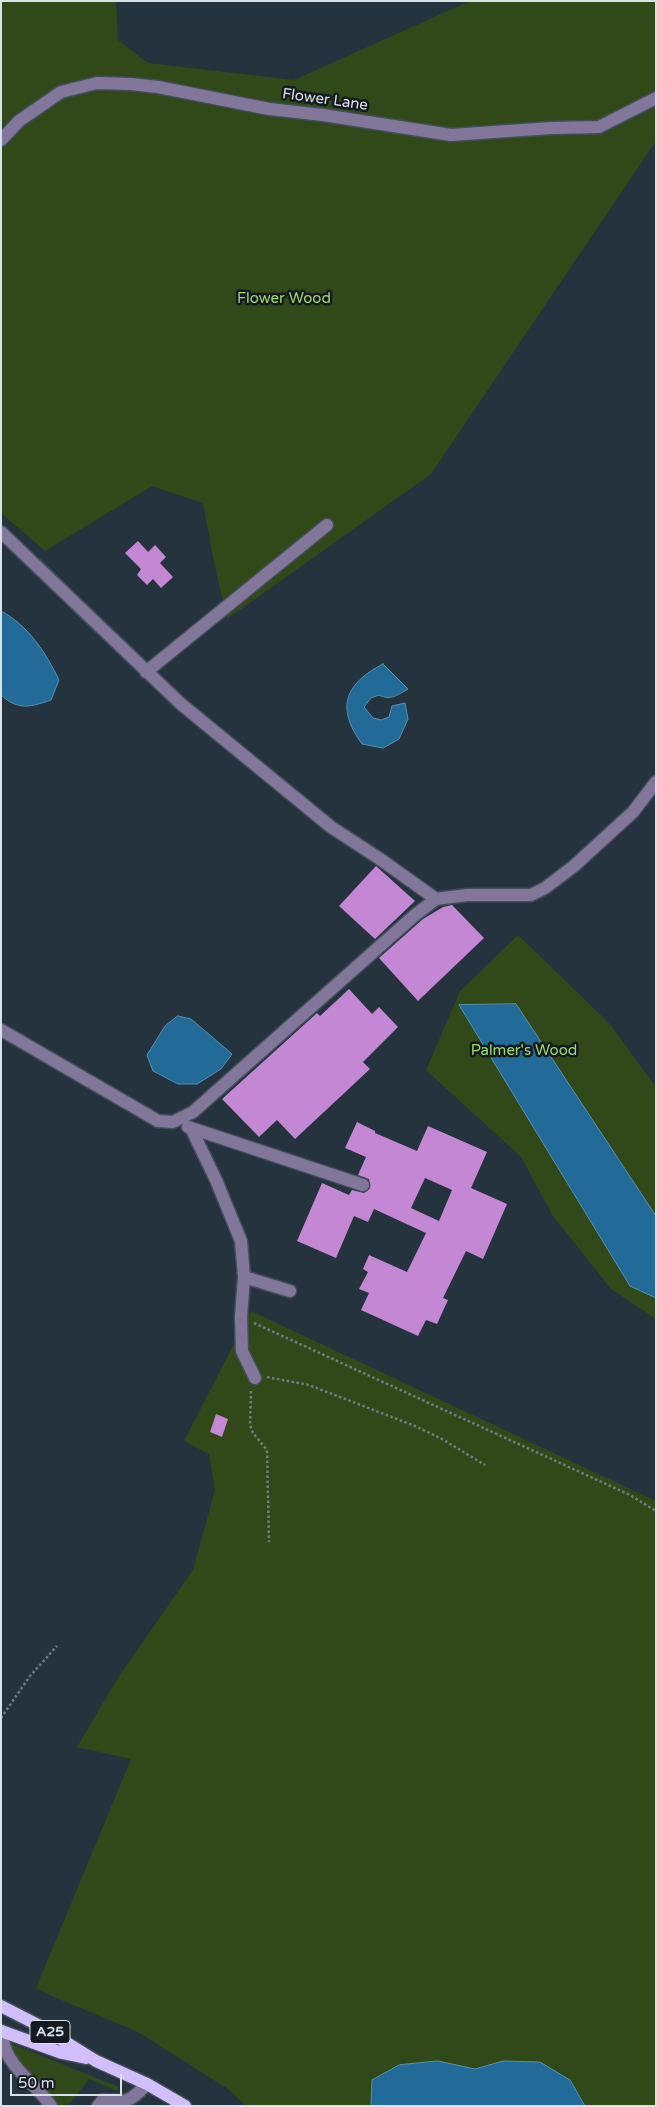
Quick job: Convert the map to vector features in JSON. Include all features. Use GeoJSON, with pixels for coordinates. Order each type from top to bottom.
{"type":"FeatureCollection","features":[{"type":"Feature","properties":{"kind":"main road","name":"A25"},"geometry":{"type":"LineString","coordinates":[[1,2006],[38,2024],[96,2060],[147,2084],[185,2106]]}},
{"type":"Feature","properties":{"kind":"main road","name":"A25"},"geometry":{"type":"LineString","coordinates":[[2,2031],[62,2053],[96,2060]]}},
{"type":"Feature","properties":{"kind":"street","name":"Flower Lane"},"geometry":{"type":"LineString","coordinates":[[1,140],[18,121],[61,92],[97,84],[131,84],[158,87],[270,109],[323,115],[451,135],[551,128],[599,127],[656,98]]}},
{"type":"Feature","properties":{"kind":"street"},"geometry":{"type":"LineString","coordinates":[[146,672],[327,525]]}},
{"type":"Feature","properties":{"kind":"street"},"geometry":{"type":"LineString","coordinates":[[1,532],[181,704],[331,827],[436,899]]}},
{"type":"Feature","properties":{"kind":"street"},"geometry":{"type":"LineString","coordinates":[[173,1122],[193,1112],[415,915],[436,899],[467,895],[531,896],[546,888],[574,866],[633,812],[656,782]]}},
{"type":"Feature","properties":{"kind":"street"},"geometry":{"type":"LineString","coordinates":[[1,1030],[158,1121],[173,1122],[363,1185]]}},
{"type":"Feature","properties":{"kind":"street"},"geometry":{"type":"LineString","coordinates":[[191,1128],[216,1180],[241,1241],[244,1277],[241,1318],[242,1351],[256,1378]]}},
{"type":"Feature","properties":{"kind":"street"},"geometry":{"type":"LineString","coordinates":[[244,1277],[290,1292]]}},
{"type":"Feature","properties":{"kind":"street"},"geometry":{"type":"LineString","coordinates":[[2,2031],[2,2042],[11,2060],[22,2076],[51,2106]]}},
{"type":"Feature","properties":{"kind":"street"},"geometry":{"type":"LineString","coordinates":[[98,2106],[103,2100],[123,2101],[133,2099],[147,2084]]}},
{"type":"Feature","properties":{"kind":"path"},"geometry":{"type":"LineString","coordinates":[[241,1318],[630,1495],[656,1511]]}},
{"type":"Feature","properties":{"kind":"path"},"geometry":{"type":"LineString","coordinates":[[269,1542],[267,1450],[253,1433],[250,1425],[251,1391],[256,1378],[266,1377],[309,1384],[421,1429],[484,1465]]}},
{"type":"Feature","properties":{"kind":"path"},"geometry":{"type":"LineString","coordinates":[[1,1718],[30,1676],[57,1646]]}},
{"type":"Feature","properties":{"kind":"green space","name":"Flower Wood"},"geometry":{"type":"Polygon","coordinates":[[[1,1],[116,1],[118,40],[148,63],[294,80],[470,1],[656,1],[656,141],[431,474],[227,619],[203,503],[152,486],[45,551],[1,513],[1,1]]]}},
{"type":"Feature","properties":{"kind":"green space","name":"Palmer's Wood"},"geometry":{"type":"Polygon","coordinates":[[[518,935],[609,1023],[656,1087],[656,1319],[611,1289],[553,1216],[521,1157],[426,1070],[460,991],[518,935]]]}},
{"type":"Feature","properties":{"kind":"green space"},"geometry":{"type":"Polygon","coordinates":[[[251,1311],[656,1501],[656,2106],[246,2106],[228,2089],[138,2032],[36,1988],[131,1759],[77,1747],[119,1676],[193,1570],[215,1490],[209,1454],[184,1441],[251,1311]]]}},
{"type":"Feature","properties":{"kind":"green space"},"geometry":{"type":"Polygon","coordinates":[[[7,2042],[119,2087],[117,2091],[89,2079],[70,2103],[60,2106],[17,2063],[7,2042]]]}},
{"type":"Feature","properties":{"kind":"water"},"geometry":{"type":"Polygon","coordinates":[[[1,611],[28,632],[48,660],[59,680],[51,700],[25,706],[13,704],[1,695],[1,611]]]}},
{"type":"Feature","properties":{"kind":"water"},"geometry":{"type":"Polygon","coordinates":[[[383,664],[408,689],[391,697],[379,695],[371,698],[364,707],[373,718],[381,720],[389,717],[392,706],[405,703],[408,719],[399,739],[383,748],[362,744],[349,719],[347,708],[348,698],[352,689],[360,680],[383,664]]]}},
{"type":"Feature","properties":{"kind":"water"},"geometry":{"type":"Polygon","coordinates":[[[516,1004],[656,1216],[656,1298],[630,1286],[459,1005],[516,1004]]]}},
{"type":"Feature","properties":{"kind":"water"},"geometry":{"type":"Polygon","coordinates":[[[178,1016],[191,1019],[232,1054],[221,1069],[197,1084],[178,1084],[153,1071],[147,1055],[165,1026],[178,1016]]]}},
{"type":"Feature","properties":{"kind":"water"},"geometry":{"type":"Polygon","coordinates":[[[438,2061],[475,2069],[503,2061],[540,2062],[570,2080],[585,2106],[371,2106],[372,2080],[399,2065],[438,2061]]]}},
{"type":"Feature","properties":{"kind":"building"},"geometry":{"type":"Polygon","coordinates":[[[138,541],[148,552],[155,545],[166,557],[160,563],[173,577],[161,588],[153,579],[147,585],[137,575],[141,569],[125,553],[138,541]]]}},
{"type":"Feature","properties":{"kind":"building"},"geometry":{"type":"Polygon","coordinates":[[[376,866],[415,901],[375,939],[339,906],[376,866]]]}},
{"type":"Feature","properties":{"kind":"building"},"geometry":{"type":"Polygon","coordinates":[[[452,905],[484,938],[418,1001],[379,958],[423,919],[443,907],[452,905]]]}},
{"type":"Feature","properties":{"kind":"building"},"geometry":{"type":"Polygon","coordinates":[[[349,989],[372,1014],[379,1007],[398,1027],[363,1062],[370,1069],[295,1139],[277,1120],[259,1137],[222,1099],[317,1013],[320,1016],[349,989]]]}},
{"type":"Feature","properties":{"kind":"building"},"geometry":{"type":"Polygon","coordinates":[[[357,1122],[375,1131],[375,1133],[417,1151],[428,1126],[487,1152],[471,1188],[507,1204],[483,1259],[466,1251],[443,1298],[448,1300],[437,1324],[426,1320],[418,1336],[361,1310],[369,1293],[359,1289],[368,1272],[363,1269],[369,1255],[407,1272],[426,1233],[374,1209],[368,1222],[354,1216],[336,1258],[297,1241],[322,1183],[349,1195],[352,1190],[364,1193],[370,1188],[369,1179],[358,1175],[366,1157],[345,1148],[357,1122]],[[425,1178],[411,1208],[439,1221],[452,1190],[425,1178]]]}},
{"type":"Feature","properties":{"kind":"building"},"geometry":{"type":"Polygon","coordinates":[[[216,1414],[228,1419],[222,1437],[210,1432],[216,1414]]]}}]}
